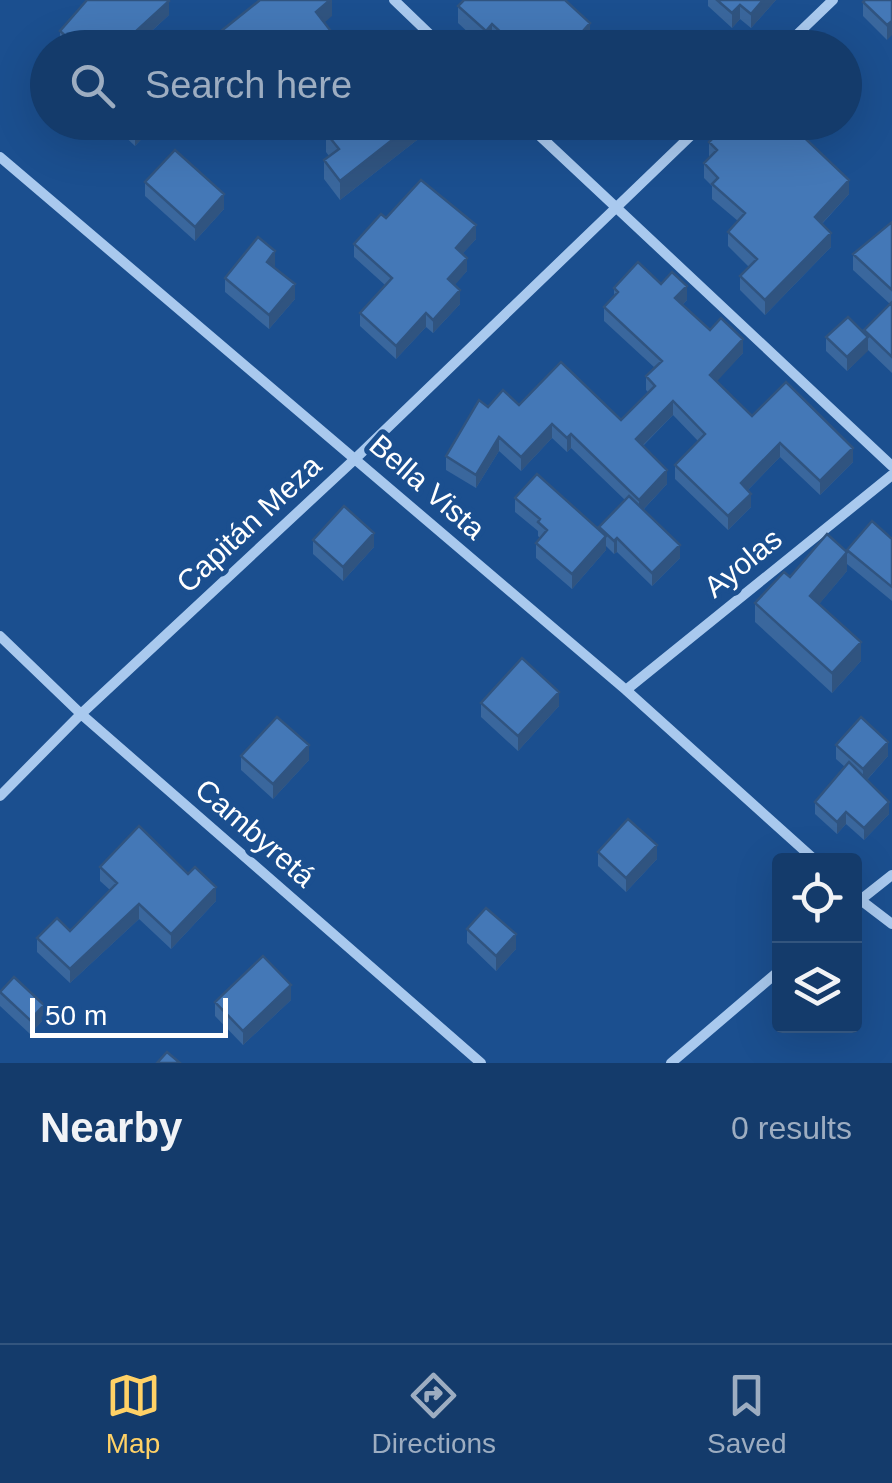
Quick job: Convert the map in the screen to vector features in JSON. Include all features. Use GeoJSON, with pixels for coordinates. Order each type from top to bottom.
{"type":"FeatureCollection","features":[{"type":"Feature","properties":{"kind":"street"},"geometry":{"type":"LineString","coordinates":[[394,0],[425,30]]}},
{"type":"Feature","properties":{"kind":"street"},"geometry":{"type":"LineString","coordinates":[[802,30],[833,0]]}},
{"type":"Feature","properties":{"kind":"street"},"geometry":{"type":"LineString","coordinates":[[543,140],[892,466]]}},
{"type":"Feature","properties":{"kind":"street","name":"Capitán Meza"},"geometry":{"type":"LineString","coordinates":[[0,796],[81,714],[356,458],[686,140]]}},
{"type":"Feature","properties":{"kind":"street","name":"Bella Vista"},"geometry":{"type":"LineString","coordinates":[[0,157],[626,690],[808,853]]}},
{"type":"Feature","properties":{"kind":"street","name":"Ayolas"},"geometry":{"type":"LineString","coordinates":[[626,690],[892,474]]}},
{"type":"Feature","properties":{"kind":"street","name":"Cambyretá"},"geometry":{"type":"LineString","coordinates":[[0,636],[81,714],[481,1063]]}},
{"type":"Feature","properties":{"kind":"street"},"geometry":{"type":"LineString","coordinates":[[862,896],[892,875]]}},
{"type":"Feature","properties":{"kind":"street"},"geometry":{"type":"LineString","coordinates":[[862,904],[892,924]]}},
{"type":"Feature","properties":{"kind":"street"},"geometry":{"type":"LineString","coordinates":[[670,1063],[772,977]]}},
{"type":"Feature","properties":{"kind":"building"},"geometry":{"type":"Polygon","coordinates":[[[87,0],[169,1],[137,30],[61,30],[87,0]]]}},
{"type":"Feature","properties":{"kind":"building"},"geometry":{"type":"Polygon","coordinates":[[[260,0],[330,0],[316,12],[330,30],[222,30],[260,0]]]}},
{"type":"Feature","properties":{"kind":"building"},"geometry":{"type":"Polygon","coordinates":[[[464,0],[565,0],[590,23],[584,30],[498,30],[492,24],[485,30],[458,6],[464,0]]]}},
{"type":"Feature","properties":{"kind":"building"},"geometry":{"type":"Polygon","coordinates":[[[717,0],[763,0],[751,14],[740,5],[732,13],[717,0]]]}},
{"type":"Feature","properties":{"kind":"building"},"geometry":{"type":"Polygon","coordinates":[[[865,0],[892,0],[892,21],[887,25],[865,0]]]}},
{"type":"Feature","properties":{"kind":"building"},"geometry":{"type":"Polygon","coordinates":[[[332,140],[392,140],[340,181],[324,160],[339,149],[332,140]]]}},
{"type":"Feature","properties":{"kind":"building"},"geometry":{"type":"Polygon","coordinates":[[[807,140],[849,180],[815,217],[831,233],[765,300],[740,276],[757,259],[728,232],[745,213],[712,184],[718,178],[704,163],[717,150],[709,142],[807,140]]]}},
{"type":"Feature","properties":{"kind":"building"},"geometry":{"type":"Polygon","coordinates":[[[175,150],[224,194],[195,227],[145,182],[175,150]]]}},
{"type":"Feature","properties":{"kind":"building"},"geometry":{"type":"Polygon","coordinates":[[[421,180],[476,225],[456,248],[467,258],[448,279],[460,290],[433,320],[426,313],[396,346],[360,313],[392,278],[354,244],[381,214],[386,218],[421,180]]]}},
{"type":"Feature","properties":{"kind":"building"},"geometry":{"type":"Polygon","coordinates":[[[892,222],[892,290],[853,254],[892,222]]]}},
{"type":"Feature","properties":{"kind":"building"},"geometry":{"type":"Polygon","coordinates":[[[258,237],[275,251],[267,262],[295,284],[269,315],[225,278],[258,237]]]}},
{"type":"Feature","properties":{"kind":"building"},"geometry":{"type":"Polygon","coordinates":[[[638,262],[661,284],[672,272],[687,286],[675,298],[710,330],[721,318],[743,339],[710,375],[752,416],[786,382],[853,448],[820,481],[780,443],[741,483],[751,494],[728,516],[675,465],[705,434],[673,401],[636,439],[667,470],[639,500],[571,434],[567,438],[552,424],[521,457],[499,437],[476,475],[446,456],[479,400],[488,407],[503,390],[519,405],[561,362],[621,420],[655,386],[646,376],[662,361],[604,307],[618,292],[614,288],[638,262]]]}},
{"type":"Feature","properties":{"kind":"building"},"geometry":{"type":"Polygon","coordinates":[[[892,302],[892,357],[864,330],[892,302]]]}},
{"type":"Feature","properties":{"kind":"building"},"geometry":{"type":"Polygon","coordinates":[[[848,317],[868,337],[847,357],[826,337],[848,317]]]}},
{"type":"Feature","properties":{"kind":"building"},"geometry":{"type":"Polygon","coordinates":[[[537,474],[606,536],[572,574],[536,543],[547,530],[515,498],[537,474]]]}},
{"type":"Feature","properties":{"kind":"building"},"geometry":{"type":"Polygon","coordinates":[[[629,496],[680,545],[652,573],[617,538],[614,541],[599,527],[629,496]]]}},
{"type":"Feature","properties":{"kind":"building"},"geometry":{"type":"Polygon","coordinates":[[[344,506],[374,533],[343,567],[313,540],[344,506]]]}},
{"type":"Feature","properties":{"kind":"building"},"geometry":{"type":"Polygon","coordinates":[[[872,521],[892,539],[892,587],[847,550],[872,521]]]}},
{"type":"Feature","properties":{"kind":"building"},"geometry":{"type":"Polygon","coordinates":[[[827,534],[847,552],[810,596],[861,642],[832,673],[755,603],[784,572],[790,577],[827,534]]]}},
{"type":"Feature","properties":{"kind":"building"},"geometry":{"type":"Polygon","coordinates":[[[522,658],[559,692],[518,736],[481,703],[522,658]]]}},
{"type":"Feature","properties":{"kind":"building"},"geometry":{"type":"Polygon","coordinates":[[[277,717],[309,745],[273,784],[241,756],[277,717]]]}},
{"type":"Feature","properties":{"kind":"building"},"geometry":{"type":"Polygon","coordinates":[[[861,717],[888,742],[863,769],[836,745],[861,717]]]}},
{"type":"Feature","properties":{"kind":"building"},"geometry":{"type":"Polygon","coordinates":[[[849,762],[889,802],[864,828],[846,812],[837,822],[815,802],[849,762]]]}},
{"type":"Feature","properties":{"kind":"building"},"geometry":{"type":"Polygon","coordinates":[[[628,819],[657,845],[626,878],[598,852],[628,819]]]}},
{"type":"Feature","properties":{"kind":"building"},"geometry":{"type":"Polygon","coordinates":[[[139,826],[188,874],[195,867],[216,887],[171,934],[139,904],[70,969],[37,938],[57,918],[70,931],[117,883],[100,867],[139,826]]]}},
{"type":"Feature","properties":{"kind":"building"},"geometry":{"type":"Polygon","coordinates":[[[486,908],[516,934],[496,956],[467,929],[486,908]]]}},
{"type":"Feature","properties":{"kind":"building"},"geometry":{"type":"Polygon","coordinates":[[[263,956],[291,985],[243,1031],[215,1002],[263,956]]]}},
{"type":"Feature","properties":{"kind":"building"},"geometry":{"type":"Polygon","coordinates":[[[14,977],[44,1005],[30,1020],[0,992],[14,977]]]}},
{"type":"Feature","properties":{"kind":"building"},"geometry":{"type":"Polygon","coordinates":[[[167,1052],[180,1063],[157,1063],[167,1052]]]}}]}
